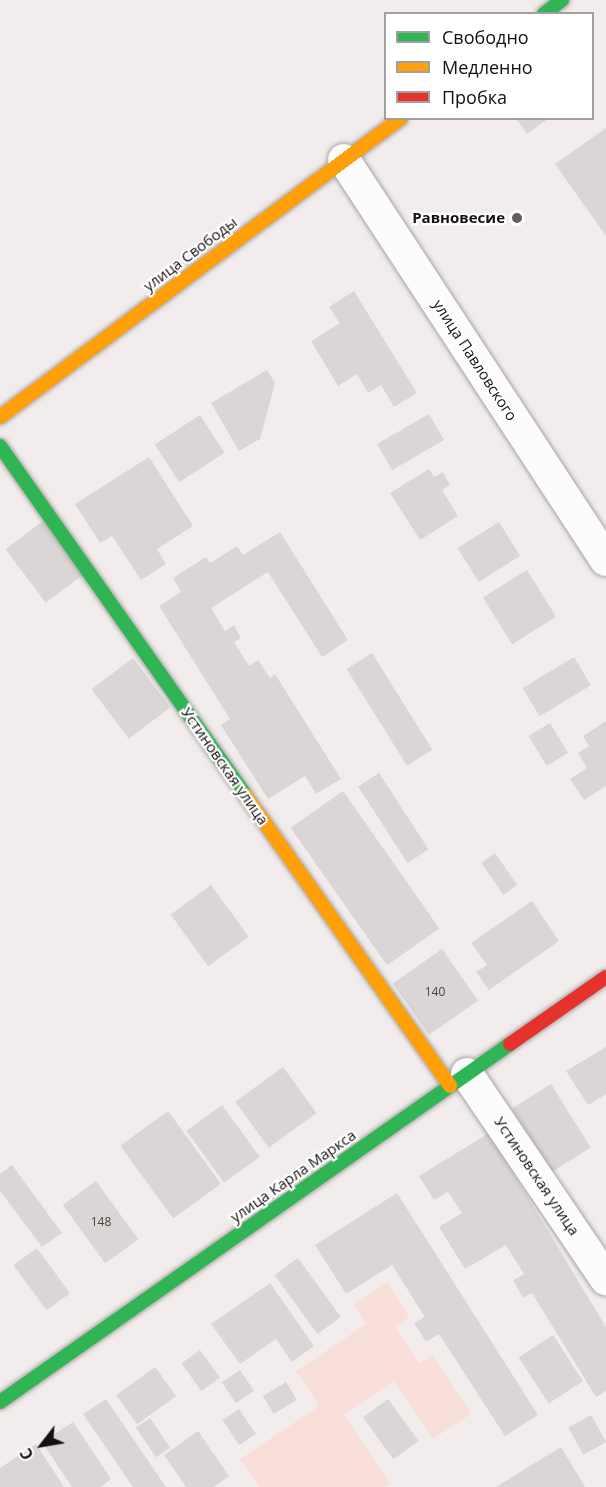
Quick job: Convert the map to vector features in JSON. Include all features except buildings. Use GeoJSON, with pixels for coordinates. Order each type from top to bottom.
{"type":"FeatureCollection","features":[{"type":"Feature","properties":{"kind":"street"},"geometry":{"type":"LineString","coordinates":[[547,12],[562,0]]}},
{"type":"Feature","properties":{"kind":"street","name":"улица Свободы"},"geometry":{"type":"LineString","coordinates":[[0,417],[398,120]]}},
{"type":"Feature","properties":{"kind":"street","name":"улица Павловского"},"geometry":{"type":"LineString","coordinates":[[344,160],[606,560]]}},
{"type":"Feature","properties":{"kind":"street","name":"Устиновская улица"},"geometry":{"type":"LineString","coordinates":[[0,446],[459,1080],[606,1279]]}},
{"type":"Feature","properties":{"kind":"street","name":"улица Карла Маркса"},"geometry":{"type":"LineString","coordinates":[[0,1402],[606,977]]}},
{"type":"Feature","properties":{"kind":"shaded area"},"geometry":{"type":"Polygon","coordinates":[[[387,1282],[410,1316],[395,1327],[420,1363],[432,1355],[471,1414],[433,1439],[394,1381],[344,1415],[391,1484],[386,1487],[259,1487],[240,1459],[319,1406],[296,1371],[366,1324],[353,1305],[387,1282]]]}},
{"type":"Feature","properties":{"kind":"traffic: fast"},"geometry":{"type":"LineString","coordinates":[[547,12],[562,0]]}},
{"type":"Feature","properties":{"kind":"traffic: fast"},"geometry":{"type":"LineString","coordinates":[[0,446],[245,795]]}},
{"type":"Feature","properties":{"kind":"traffic: fast"},"geometry":{"type":"LineString","coordinates":[[0,1402],[510,1044]]}},
{"type":"Feature","properties":{"kind":"traffic: slow"},"geometry":{"type":"LineString","coordinates":[[0,417],[398,120]]}},
{"type":"Feature","properties":{"kind":"traffic: slow"},"geometry":{"type":"LineString","coordinates":[[245,795],[450,1086]]}},
{"type":"Feature","properties":{"kind":"traffic: jam"},"geometry":{"type":"LineString","coordinates":[[510,1044],[606,977]]}},
{"type":"Feature","properties":{"kind":"place","name":"Равновесие"},"geometry":{"type":"Point","coordinates":[517,218]}}]}
